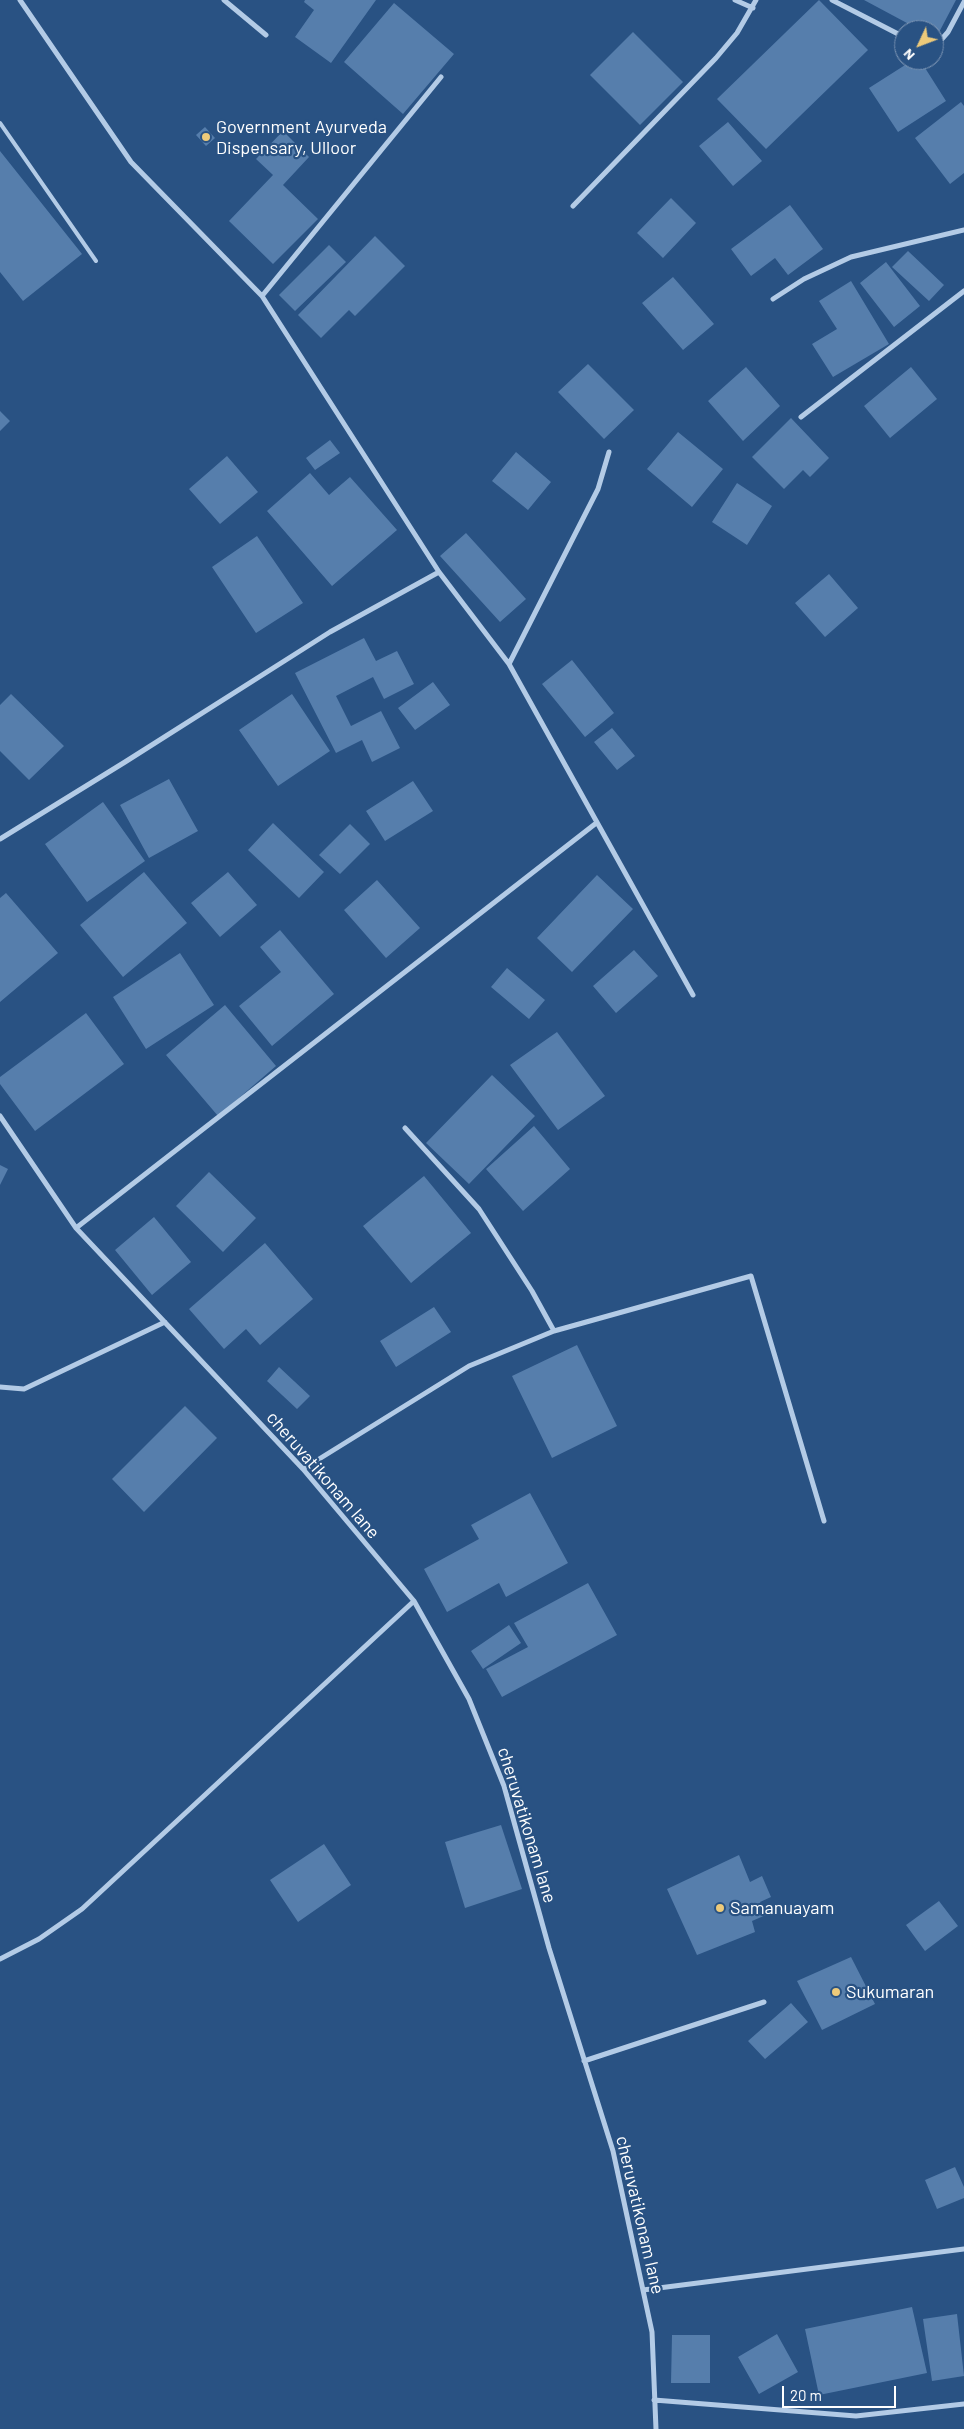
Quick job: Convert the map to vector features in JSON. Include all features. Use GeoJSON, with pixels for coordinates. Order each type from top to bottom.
{"type":"FeatureCollection","features":[{"type":"Feature","properties":{"kind":"street"},"geometry":{"type":"LineString","coordinates":[[20,0],[131,162],[262,296],[440,572],[509,664],[595,824],[693,996]]}},
{"type":"Feature","properties":{"kind":"street"},"geometry":{"type":"LineString","coordinates":[[224,0],[266,35]]}},
{"type":"Feature","properties":{"kind":"street"},"geometry":{"type":"LineString","coordinates":[[735,0],[752,8]]}},
{"type":"Feature","properties":{"kind":"street"},"geometry":{"type":"LineString","coordinates":[[573,206],[716,58],[737,33],[756,0]]}},
{"type":"Feature","properties":{"kind":"street"},"geometry":{"type":"LineString","coordinates":[[832,0],[894,32]]}},
{"type":"Feature","properties":{"kind":"street"},"geometry":{"type":"LineString","coordinates":[[944,37],[964,2]]}},
{"type":"Feature","properties":{"kind":"street"},"geometry":{"type":"LineString","coordinates":[[262,296],[441,77]]}},
{"type":"Feature","properties":{"kind":"street"},"geometry":{"type":"LineString","coordinates":[[773,299],[804,279],[851,257],[964,230]]}},
{"type":"Feature","properties":{"kind":"street"},"geometry":{"type":"LineString","coordinates":[[800,417],[964,292]]}},
{"type":"Feature","properties":{"kind":"street"},"geometry":{"type":"LineString","coordinates":[[509,664],[598,488],[609,452]]}},
{"type":"Feature","properties":{"kind":"street"},"geometry":{"type":"LineString","coordinates":[[0,839],[330,632],[440,572]]}},
{"type":"Feature","properties":{"kind":"street"},"geometry":{"type":"LineString","coordinates":[[76,1228],[595,824]]}},
{"type":"Feature","properties":{"kind":"street","name":"cheruvatikonam lane"},"geometry":{"type":"LineString","coordinates":[[0,1116],[76,1228],[303,1469],[414,1601],[469,1698],[504,1786],[550,1948],[613,2151],[652,2332],[656,2429]]}},
{"type":"Feature","properties":{"kind":"street"},"geometry":{"type":"LineString","coordinates":[[405,1128],[479,1209],[532,1291],[554,1331]]}},
{"type":"Feature","properties":{"kind":"street"},"geometry":{"type":"LineString","coordinates":[[303,1469],[469,1366],[554,1331],[751,1276],[824,1521]]}},
{"type":"Feature","properties":{"kind":"street"},"geometry":{"type":"LineString","coordinates":[[0,1387],[24,1388],[165,1322]]}},
{"type":"Feature","properties":{"kind":"street"},"geometry":{"type":"LineString","coordinates":[[0,1959],[39,1939],[82,1909],[414,1601]]}},
{"type":"Feature","properties":{"kind":"street"},"geometry":{"type":"LineString","coordinates":[[584,2061],[764,2002]]}},
{"type":"Feature","properties":{"kind":"street"},"geometry":{"type":"LineString","coordinates":[[643,2290],[964,2250]]}},
{"type":"Feature","properties":{"kind":"street"},"geometry":{"type":"LineString","coordinates":[[654,2400],[856,2416],[964,2404]]}},
{"type":"Feature","properties":{"kind":"lane"},"geometry":{"type":"LineString","coordinates":[[0,122],[96,261]]}},
{"type":"Feature","properties":{"kind":"building"},"geometry":{"type":"Polygon","coordinates":[[[305,0],[376,0],[331,63],[295,37],[314,10],[304,2],[305,0]]]}},
{"type":"Feature","properties":{"kind":"building"},"geometry":{"type":"Polygon","coordinates":[[[819,0],[868,50],[766,149],[717,99],[819,0]]]}},
{"type":"Feature","properties":{"kind":"building"},"geometry":{"type":"Polygon","coordinates":[[[864,0],[956,0],[944,23],[944,20],[901,20],[864,0]]]}},
{"type":"Feature","properties":{"kind":"building"},"geometry":{"type":"Polygon","coordinates":[[[394,3],[454,54],[403,114],[344,62],[394,3]]]}},
{"type":"Feature","properties":{"kind":"building"},"geometry":{"type":"Polygon","coordinates":[[[633,32],[683,82],[640,125],[590,75],[633,32]]]}},
{"type":"Feature","properties":{"kind":"building"},"geometry":{"type":"Polygon","coordinates":[[[897,70],[926,70],[946,101],[898,132],[869,88],[897,70]]]}},
{"type":"Feature","properties":{"kind":"building"},"geometry":{"type":"Polygon","coordinates":[[[961,102],[964,106],[964,173],[950,184],[915,138],[961,102]]]}},
{"type":"Feature","properties":{"kind":"building"},"geometry":{"type":"Polygon","coordinates":[[[728,122],[762,161],[733,186],[699,146],[728,122]]]}},
{"type":"Feature","properties":{"kind":"building","name":"Government Ayurveda Dispensary, Ulloor"},"geometry":{"type":"Polygon","coordinates":[[[205,127],[215,138],[206,146],[196,135],[205,127]]]}},
{"type":"Feature","properties":{"kind":"building"},"geometry":{"type":"Polygon","coordinates":[[[283,131],[309,157],[283,185],[318,219],[273,264],[229,221],[273,175],[256,159],[283,131]]]}},
{"type":"Feature","properties":{"kind":"building"},"geometry":{"type":"Polygon","coordinates":[[[0,151],[82,254],[23,301],[0,272],[0,151]]]}},
{"type":"Feature","properties":{"kind":"building"},"geometry":{"type":"Polygon","coordinates":[[[671,198],[696,223],[663,258],[637,233],[671,198]]]}},
{"type":"Feature","properties":{"kind":"building"},"geometry":{"type":"Polygon","coordinates":[[[790,205],[823,249],[788,275],[775,258],[751,276],[731,249],[790,205]]]}},
{"type":"Feature","properties":{"kind":"building"},"geometry":{"type":"Polygon","coordinates":[[[375,236],[405,266],[355,316],[349,310],[321,338],[298,315],[375,236]]]}},
{"type":"Feature","properties":{"kind":"building"},"geometry":{"type":"Polygon","coordinates":[[[329,245],[346,262],[295,311],[279,295],[329,245]]]}},
{"type":"Feature","properties":{"kind":"building"},"geometry":{"type":"Polygon","coordinates":[[[908,251],[944,285],[929,301],[892,267],[908,251]]]}},
{"type":"Feature","properties":{"kind":"building"},"geometry":{"type":"Polygon","coordinates":[[[886,262],[920,306],[894,327],[860,283],[886,262]]]}},
{"type":"Feature","properties":{"kind":"building"},"geometry":{"type":"Polygon","coordinates":[[[673,277],[714,324],[683,350],[642,303],[673,277]]]}},
{"type":"Feature","properties":{"kind":"building"},"geometry":{"type":"Polygon","coordinates":[[[851,281],[889,344],[833,377],[812,344],[837,329],[819,301],[851,281]]]}},
{"type":"Feature","properties":{"kind":"building"},"geometry":{"type":"Polygon","coordinates":[[[588,364],[634,410],[604,439],[558,392],[588,364]]]}},
{"type":"Feature","properties":{"kind":"building"},"geometry":{"type":"Polygon","coordinates":[[[746,367],[780,406],[743,441],[708,401],[746,367]]]}},
{"type":"Feature","properties":{"kind":"building"},"geometry":{"type":"Polygon","coordinates":[[[911,367],[937,399],[890,438],[864,406],[911,367]]]}},
{"type":"Feature","properties":{"kind":"building"},"geometry":{"type":"Polygon","coordinates":[[[0,411],[10,421],[0,431],[0,411]]]}},
{"type":"Feature","properties":{"kind":"building"},"geometry":{"type":"Polygon","coordinates":[[[791,418],[829,458],[810,477],[803,470],[784,489],[752,457],[791,418]]]}},
{"type":"Feature","properties":{"kind":"building"},"geometry":{"type":"Polygon","coordinates":[[[678,432],[723,469],[692,507],[647,469],[678,432]]]}},
{"type":"Feature","properties":{"kind":"building"},"geometry":{"type":"Polygon","coordinates":[[[330,440],[340,453],[315,470],[306,458],[330,440]]]}},
{"type":"Feature","properties":{"kind":"building"},"geometry":{"type":"Polygon","coordinates":[[[516,452],[551,482],[528,510],[492,481],[516,452]]]}},
{"type":"Feature","properties":{"kind":"building"},"geometry":{"type":"Polygon","coordinates":[[[227,456],[258,492],[220,524],[189,489],[227,456]]]}},
{"type":"Feature","properties":{"kind":"building"},"geometry":{"type":"Polygon","coordinates":[[[310,473],[329,495],[350,477],[397,530],[332,586],[267,511],[310,473]]]}},
{"type":"Feature","properties":{"kind":"building"},"geometry":{"type":"Polygon","coordinates":[[[737,483],[772,506],[747,545],[712,522],[737,483]]]}},
{"type":"Feature","properties":{"kind":"building"},"geometry":{"type":"Polygon","coordinates":[[[466,533],[526,599],[500,622],[440,556],[466,533]]]}},
{"type":"Feature","properties":{"kind":"building"},"geometry":{"type":"Polygon","coordinates":[[[257,536],[303,603],[256,633],[212,567],[257,536]]]}},
{"type":"Feature","properties":{"kind":"building"},"geometry":{"type":"Polygon","coordinates":[[[829,574],[858,608],[825,637],[795,603],[829,574]]]}},
{"type":"Feature","properties":{"kind":"building"},"geometry":{"type":"Polygon","coordinates":[[[364,638],[376,661],[397,651],[414,684],[384,699],[373,677],[336,696],[351,726],[381,711],[400,748],[372,762],[362,740],[336,753],[295,673],[364,638]]]}},
{"type":"Feature","properties":{"kind":"building"},"geometry":{"type":"Polygon","coordinates":[[[572,660],[614,713],[585,737],[542,684],[572,660]]]}},
{"type":"Feature","properties":{"kind":"building"},"geometry":{"type":"Polygon","coordinates":[[[433,682],[450,705],[415,730],[398,708],[433,682]]]}},
{"type":"Feature","properties":{"kind":"building"},"geometry":{"type":"Polygon","coordinates":[[[11,694],[64,746],[29,780],[0,751],[0,705],[11,694]]]}},
{"type":"Feature","properties":{"kind":"building"},"geometry":{"type":"Polygon","coordinates":[[[292,694],[330,751],[278,786],[239,730],[292,694]]]}},
{"type":"Feature","properties":{"kind":"building"},"geometry":{"type":"Polygon","coordinates":[[[612,728],[635,756],[617,770],[594,742],[612,728]]]}},
{"type":"Feature","properties":{"kind":"building"},"geometry":{"type":"Polygon","coordinates":[[[169,779],[198,831],[149,858],[120,805],[169,779]]]}},
{"type":"Feature","properties":{"kind":"building"},"geometry":{"type":"Polygon","coordinates":[[[413,781],[433,811],[385,841],[366,811],[413,781]]]}},
{"type":"Feature","properties":{"kind":"building"},"geometry":{"type":"Polygon","coordinates":[[[103,802],[145,861],[87,902],[45,844],[103,802]]]}},
{"type":"Feature","properties":{"kind":"building"},"geometry":{"type":"Polygon","coordinates":[[[273,823],[324,872],[299,898],[248,850],[273,823]]]}},
{"type":"Feature","properties":{"kind":"building"},"geometry":{"type":"Polygon","coordinates":[[[350,824],[370,844],[340,874],[319,855],[350,824]]]}},
{"type":"Feature","properties":{"kind":"building"},"geometry":{"type":"Polygon","coordinates":[[[144,872],[187,923],[123,977],[80,925],[144,872]]]}},
{"type":"Feature","properties":{"kind":"building"},"geometry":{"type":"Polygon","coordinates":[[[228,872],[257,905],[220,937],[191,903],[228,872]]]}},
{"type":"Feature","properties":{"kind":"building"},"geometry":{"type":"Polygon","coordinates":[[[597,875],[633,909],[572,972],[537,938],[597,875]]]}},
{"type":"Feature","properties":{"kind":"building"},"geometry":{"type":"Polygon","coordinates":[[[377,880],[420,928],[386,958],[344,910],[377,880]]]}},
{"type":"Feature","properties":{"kind":"building"},"geometry":{"type":"Polygon","coordinates":[[[6,893],[58,953],[0,1002],[0,898],[6,893]]]}},
{"type":"Feature","properties":{"kind":"building"},"geometry":{"type":"Polygon","coordinates":[[[280,930],[334,994],[272,1046],[239,1006],[281,972],[260,947],[280,930]]]}},
{"type":"Feature","properties":{"kind":"building"},"geometry":{"type":"Polygon","coordinates":[[[634,950],[658,976],[616,1013],[593,986],[634,950]]]}},
{"type":"Feature","properties":{"kind":"building"},"geometry":{"type":"Polygon","coordinates":[[[180,953],[214,1005],[146,1049],[113,997],[180,953]]]}},
{"type":"Feature","properties":{"kind":"building"},"geometry":{"type":"Polygon","coordinates":[[[507,968],[545,1000],[529,1019],[491,987],[507,968]]]}},
{"type":"Feature","properties":{"kind":"building"},"geometry":{"type":"Polygon","coordinates":[[[225,1005],[276,1066],[218,1116],[166,1055],[225,1005]]]}},
{"type":"Feature","properties":{"kind":"building"},"geometry":{"type":"Polygon","coordinates":[[[86,1013],[124,1064],[35,1131],[0,1084],[0,1077],[86,1013]]]}},
{"type":"Feature","properties":{"kind":"building"},"geometry":{"type":"Polygon","coordinates":[[[557,1032],[605,1096],[558,1130],[510,1065],[557,1032]]]}},
{"type":"Feature","properties":{"kind":"building"},"geometry":{"type":"Polygon","coordinates":[[[492,1075],[535,1116],[469,1184],[426,1143],[492,1075]]]}},
{"type":"Feature","properties":{"kind":"building"},"geometry":{"type":"Polygon","coordinates":[[[534,1126],[570,1169],[523,1211],[486,1169],[534,1126]]]}},
{"type":"Feature","properties":{"kind":"building"},"geometry":{"type":"Polygon","coordinates":[[[0,1165],[8,1169],[0,1185],[0,1165]]]}},
{"type":"Feature","properties":{"kind":"building"},"geometry":{"type":"Polygon","coordinates":[[[209,1172],[256,1218],[223,1252],[176,1206],[209,1172]]]}},
{"type":"Feature","properties":{"kind":"building"},"geometry":{"type":"Polygon","coordinates":[[[424,1176],[471,1233],[411,1283],[363,1226],[424,1176]]]}},
{"type":"Feature","properties":{"kind":"building"},"geometry":{"type":"Polygon","coordinates":[[[154,1217],[191,1262],[152,1295],[115,1250],[154,1217]]]}},
{"type":"Feature","properties":{"kind":"building"},"geometry":{"type":"Polygon","coordinates":[[[265,1243],[313,1299],[260,1345],[246,1329],[224,1349],[189,1309],[265,1243]]]}},
{"type":"Feature","properties":{"kind":"building"},"geometry":{"type":"Polygon","coordinates":[[[434,1307],[451,1332],[396,1367],[380,1341],[434,1307]]]}},
{"type":"Feature","properties":{"kind":"building"},"geometry":{"type":"Polygon","coordinates":[[[577,1345],[617,1426],[552,1458],[512,1376],[577,1345]]]}},
{"type":"Feature","properties":{"kind":"building"},"geometry":{"type":"Polygon","coordinates":[[[279,1367],[310,1396],[297,1409],[267,1381],[279,1367]]]}},
{"type":"Feature","properties":{"kind":"building"},"geometry":{"type":"Polygon","coordinates":[[[185,1406],[217,1438],[144,1512],[112,1479],[185,1406]]]}},
{"type":"Feature","properties":{"kind":"building"},"geometry":{"type":"Polygon","coordinates":[[[530,1493],[568,1563],[506,1597],[499,1583],[447,1612],[424,1569],[479,1539],[471,1525],[530,1493]]]}},
{"type":"Feature","properties":{"kind":"building"},"geometry":{"type":"Polygon","coordinates":[[[588,1583],[617,1635],[502,1697],[486,1669],[528,1647],[514,1623],[588,1583]]]}},
{"type":"Feature","properties":{"kind":"building"},"geometry":{"type":"Polygon","coordinates":[[[509,1625],[521,1643],[483,1669],[471,1651],[509,1625]]]}},
{"type":"Feature","properties":{"kind":"building"},"geometry":{"type":"Polygon","coordinates":[[[501,1825],[522,1889],[465,1908],[445,1842],[501,1825]]]}},
{"type":"Feature","properties":{"kind":"building"},"geometry":{"type":"Polygon","coordinates":[[[324,1844],[351,1885],[298,1922],[270,1880],[324,1844]]]}},
{"type":"Feature","properties":{"kind":"building","name":"Samanuayam"},"geometry":{"type":"Polygon","coordinates":[[[739,1855],[750,1882],[762,1876],[771,1897],[760,1902],[766,1915],[752,1921],[755,1932],[697,1955],[667,1889],[739,1855]]]}},
{"type":"Feature","properties":{"kind":"building"},"geometry":{"type":"Polygon","coordinates":[[[939,1901],[958,1926],[925,1951],[906,1925],[939,1901]]]}},
{"type":"Feature","properties":{"kind":"building","name":"Sukumaran"},"geometry":{"type":"Polygon","coordinates":[[[851,1957],[875,2004],[822,2030],[797,1981],[851,1957]]]}},
{"type":"Feature","properties":{"kind":"building"},"geometry":{"type":"Polygon","coordinates":[[[791,2003],[808,2022],[765,2059],[748,2041],[791,2003]]]}},
{"type":"Feature","properties":{"kind":"building"},"geometry":{"type":"Polygon","coordinates":[[[955,2167],[964,2187],[964,2198],[937,2209],[925,2180],[955,2167]]]}},
{"type":"Feature","properties":{"kind":"building"},"geometry":{"type":"Polygon","coordinates":[[[912,2307],[927,2373],[819,2395],[805,2329],[912,2307]]]}},
{"type":"Feature","properties":{"kind":"building"},"geometry":{"type":"Polygon","coordinates":[[[957,2314],[964,2376],[932,2381],[923,2319],[957,2314]]]}},
{"type":"Feature","properties":{"kind":"building"},"geometry":{"type":"Polygon","coordinates":[[[777,2334],[798,2372],[759,2394],[738,2357],[777,2334]]]}},
{"type":"Feature","properties":{"kind":"building"},"geometry":{"type":"Polygon","coordinates":[[[672,2335],[710,2335],[710,2383],[671,2383],[672,2335]]]}},
{"type":"Feature","properties":{"kind":"place","name":"Government Ayurveda Dispensary, Ulloor"},"geometry":{"type":"Point","coordinates":[206,137]}},
{"type":"Feature","properties":{"kind":"place","name":"Samanuayam"},"geometry":{"type":"Point","coordinates":[720,1908]}},
{"type":"Feature","properties":{"kind":"place","name":"Sukumaran"},"geometry":{"type":"Point","coordinates":[836,1992]}}]}
